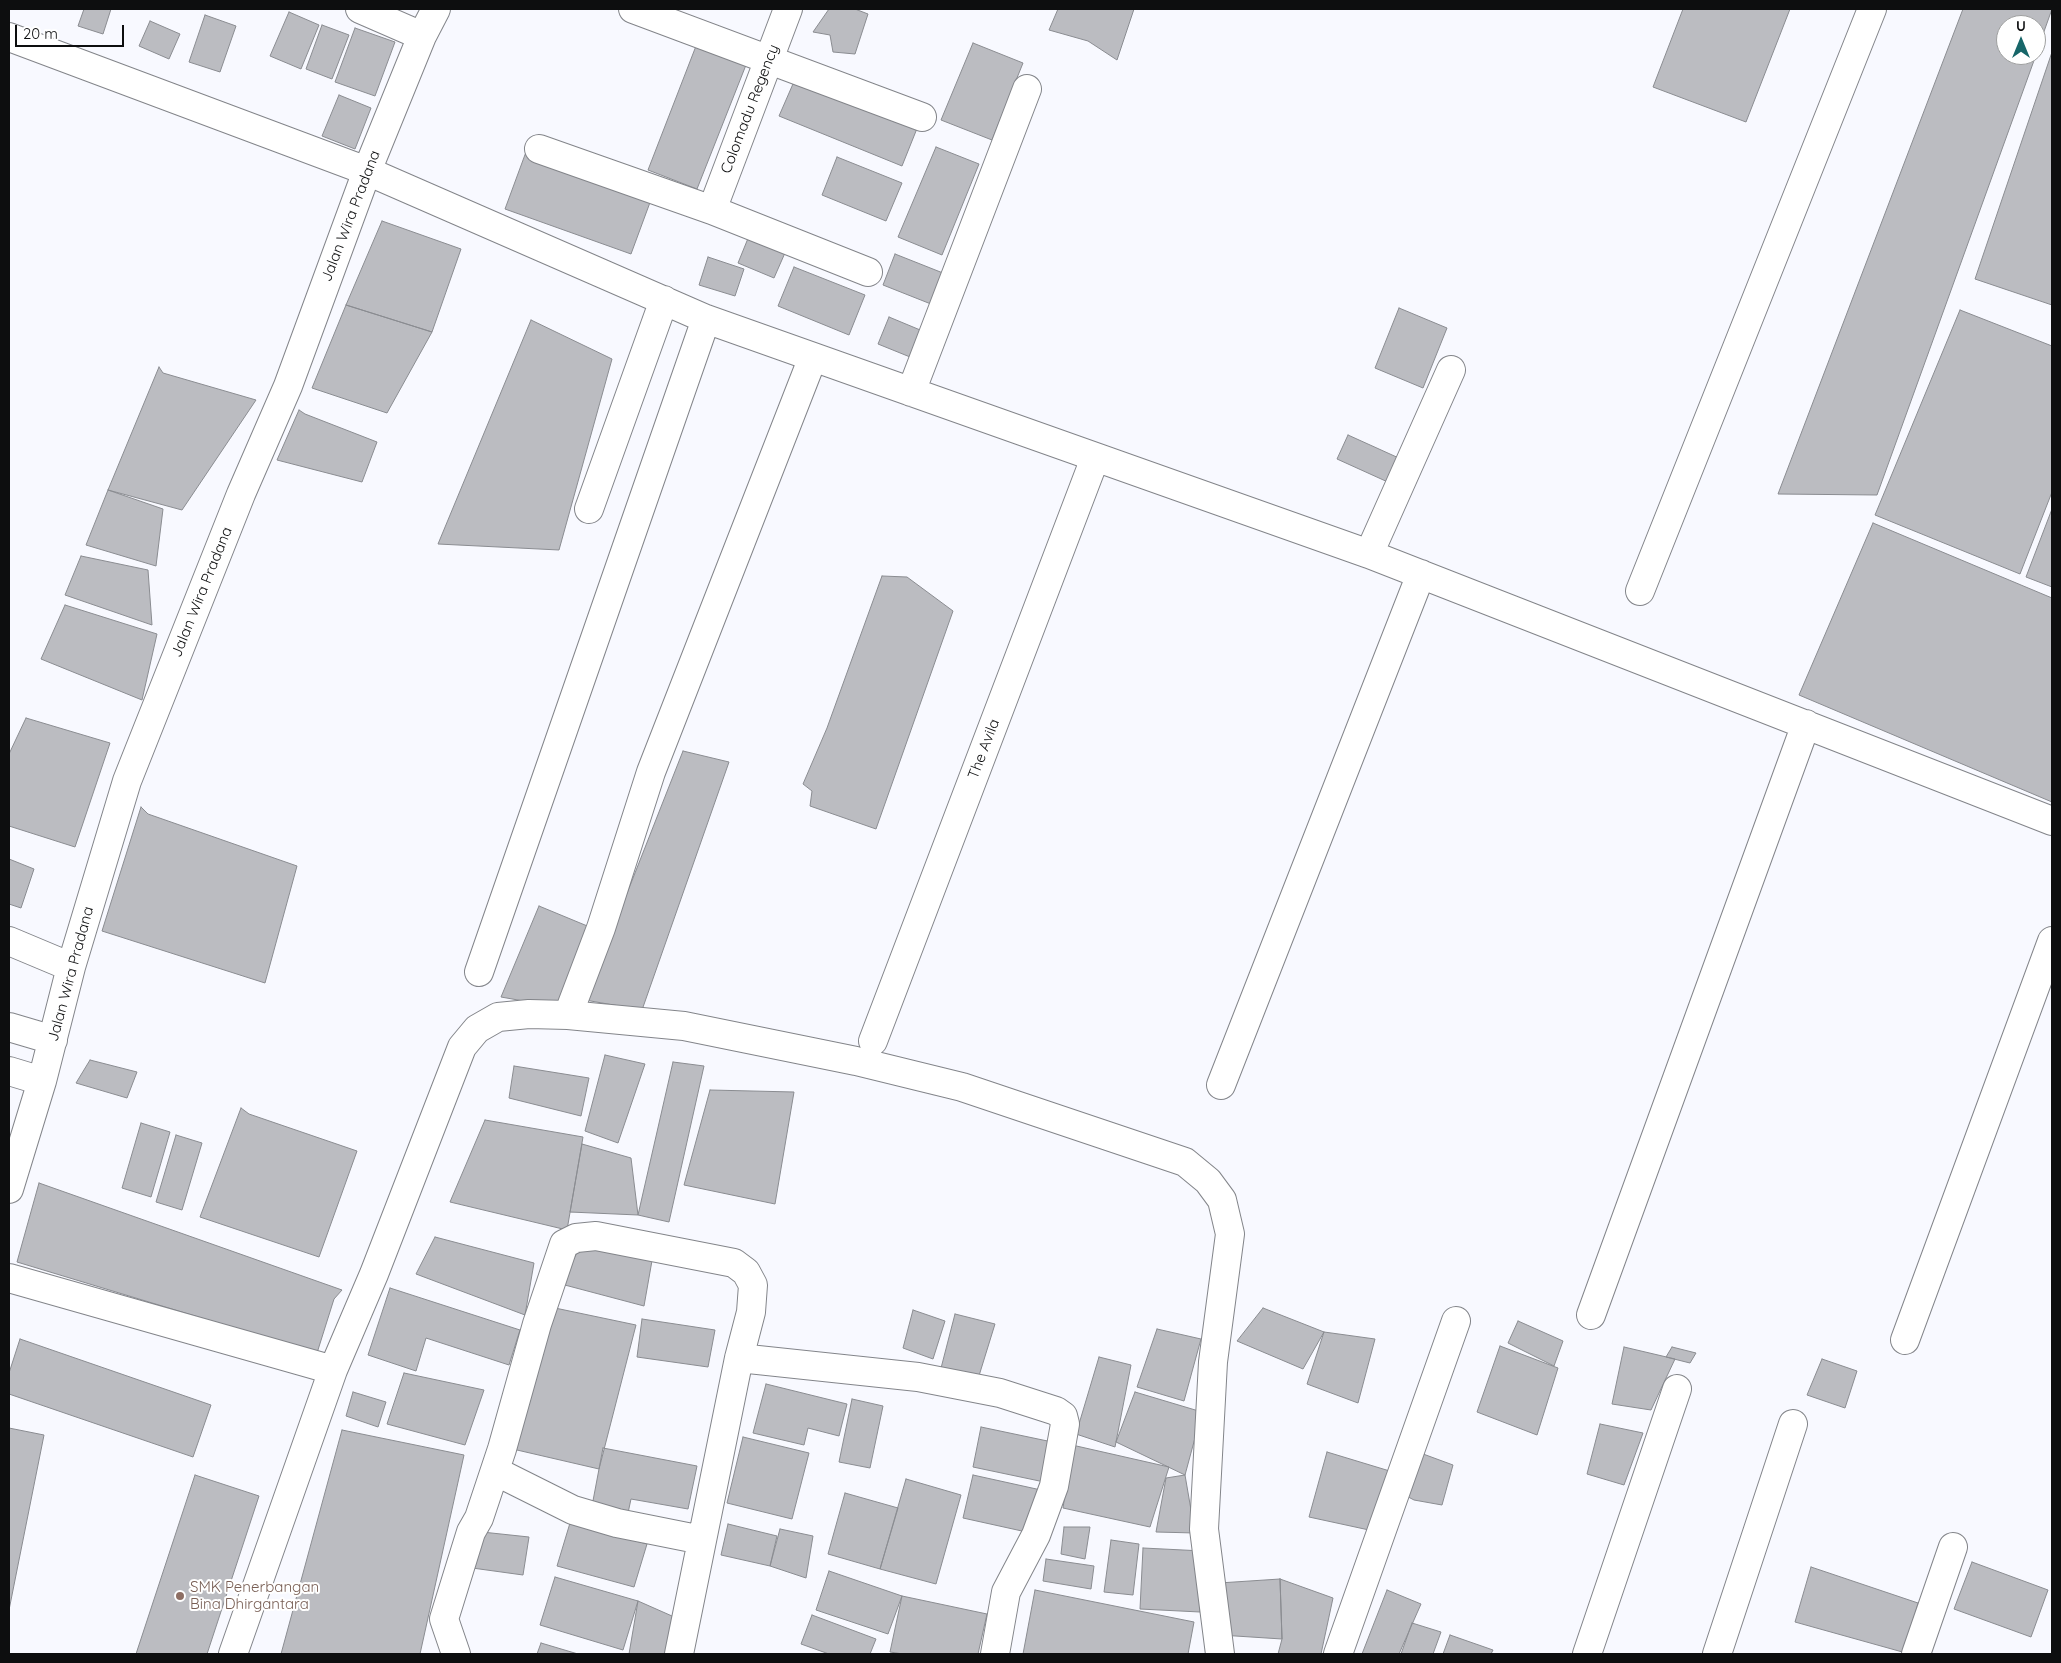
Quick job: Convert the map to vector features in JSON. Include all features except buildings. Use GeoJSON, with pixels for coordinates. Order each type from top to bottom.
{"type":"FeatureCollection","features":[{"type":"Feature","properties":{"kind":"street"},"geometry":{"type":"LineString","coordinates":[[360,9],[422,36]]}},
{"type":"Feature","properties":{"kind":"street","name":"Jalan Wira Pradana"},"geometry":{"type":"LineString","coordinates":[[9,1189],[42,1081],[71,967],[127,781],[241,494],[288,386],[367,171],[422,36],[436,9]]}},
{"type":"Feature","properties":{"kind":"street"},"geometry":{"type":"LineString","coordinates":[[633,9],[922,117]]}},
{"type":"Feature","properties":{"kind":"street","name":"Colomadu Regency"},"geometry":{"type":"LineString","coordinates":[[712,210],[788,9]]}},
{"type":"Feature","properties":{"kind":"street"},"geometry":{"type":"LineString","coordinates":[[1640,591],[1872,9]]}},
{"type":"Feature","properties":{"kind":"street"},"geometry":{"type":"LineString","coordinates":[[9,37],[367,171],[706,319],[1369,554],[2052,821]]}},
{"type":"Feature","properties":{"kind":"street"},"geometry":{"type":"LineString","coordinates":[[911,392],[1027,89]]}},
{"type":"Feature","properties":{"kind":"street"},"geometry":{"type":"LineString","coordinates":[[539,149],[712,210],[868,272]]}},
{"type":"Feature","properties":{"kind":"street"},"geometry":{"type":"LineString","coordinates":[[589,509],[664,300]]}},
{"type":"Feature","properties":{"kind":"street"},"geometry":{"type":"LineString","coordinates":[[478,972],[706,319]]}},
{"type":"Feature","properties":{"kind":"street"},"geometry":{"type":"LineString","coordinates":[[568,1015],[601,928],[651,772],[813,358]]}},
{"type":"Feature","properties":{"kind":"street"},"geometry":{"type":"LineString","coordinates":[[1369,554],[1451,370]]}},
{"type":"Feature","properties":{"kind":"street","name":"The Avila"},"geometry":{"type":"LineString","coordinates":[[873,1040],[1095,458]]}},
{"type":"Feature","properties":{"kind":"street"},"geometry":{"type":"LineString","coordinates":[[1221,1085],[1421,574]]}},
{"type":"Feature","properties":{"kind":"street"},"geometry":{"type":"LineString","coordinates":[[1591,1315],[1806,724]]}},
{"type":"Feature","properties":{"kind":"street"},"geometry":{"type":"LineString","coordinates":[[9,941],[71,967]]}},
{"type":"Feature","properties":{"kind":"street"},"geometry":{"type":"LineString","coordinates":[[1905,1340],[2052,941]]}},
{"type":"Feature","properties":{"kind":"street"},"geometry":{"type":"LineString","coordinates":[[234,1654],[333,1370],[378,1265],[462,1047],[477,1028],[498,1016],[529,1014],[568,1015],[684,1026],[856,1061],[962,1087],[1185,1162],[1208,1181],[1222,1200],[1230,1234],[1213,1362],[1204,1528],[1220,1654]]}},
{"type":"Feature","properties":{"kind":"street"},"geometry":{"type":"LineString","coordinates":[[9,1027],[53,1040]]}},
{"type":"Feature","properties":{"kind":"street"},"geometry":{"type":"LineString","coordinates":[[9,1071],[42,1081]]}},
{"type":"Feature","properties":{"kind":"street"},"geometry":{"type":"LineString","coordinates":[[456,1654],[444,1619],[465,1550],[502,1449],[537,1324],[564,1244],[576,1238],[596,1236],[734,1263],[746,1272],[754,1285],[751,1312],[739,1358],[679,1654]]}},
{"type":"Feature","properties":{"kind":"street"},"geometry":{"type":"LineString","coordinates":[[9,1278],[333,1370]]}},
{"type":"Feature","properties":{"kind":"street"},"geometry":{"type":"LineString","coordinates":[[1338,1654],[1456,1321]]}},
{"type":"Feature","properties":{"kind":"street"},"geometry":{"type":"LineString","coordinates":[[739,1358],[918,1377],[1000,1393],[1056,1411],[1063,1416],[1065,1424],[1054,1486],[1036,1535],[1006,1592],[995,1654]]}},
{"type":"Feature","properties":{"kind":"street"},"geometry":{"type":"LineString","coordinates":[[1587,1654],[1677,1389]]}},
{"type":"Feature","properties":{"kind":"street"},"geometry":{"type":"LineString","coordinates":[[1717,1654],[1793,1424]]}},
{"type":"Feature","properties":{"kind":"street"},"geometry":{"type":"LineString","coordinates":[[495,1471],[573,1510],[617,1523],[702,1540]]}},
{"type":"Feature","properties":{"kind":"street"},"geometry":{"type":"LineString","coordinates":[[1916,1654],[1953,1547]]}},
{"type":"Feature","properties":{"kind":"place","name":"SMK Penerbangan Bina Dhirgantara"},"geometry":{"type":"Point","coordinates":[180,1596]}}]}
